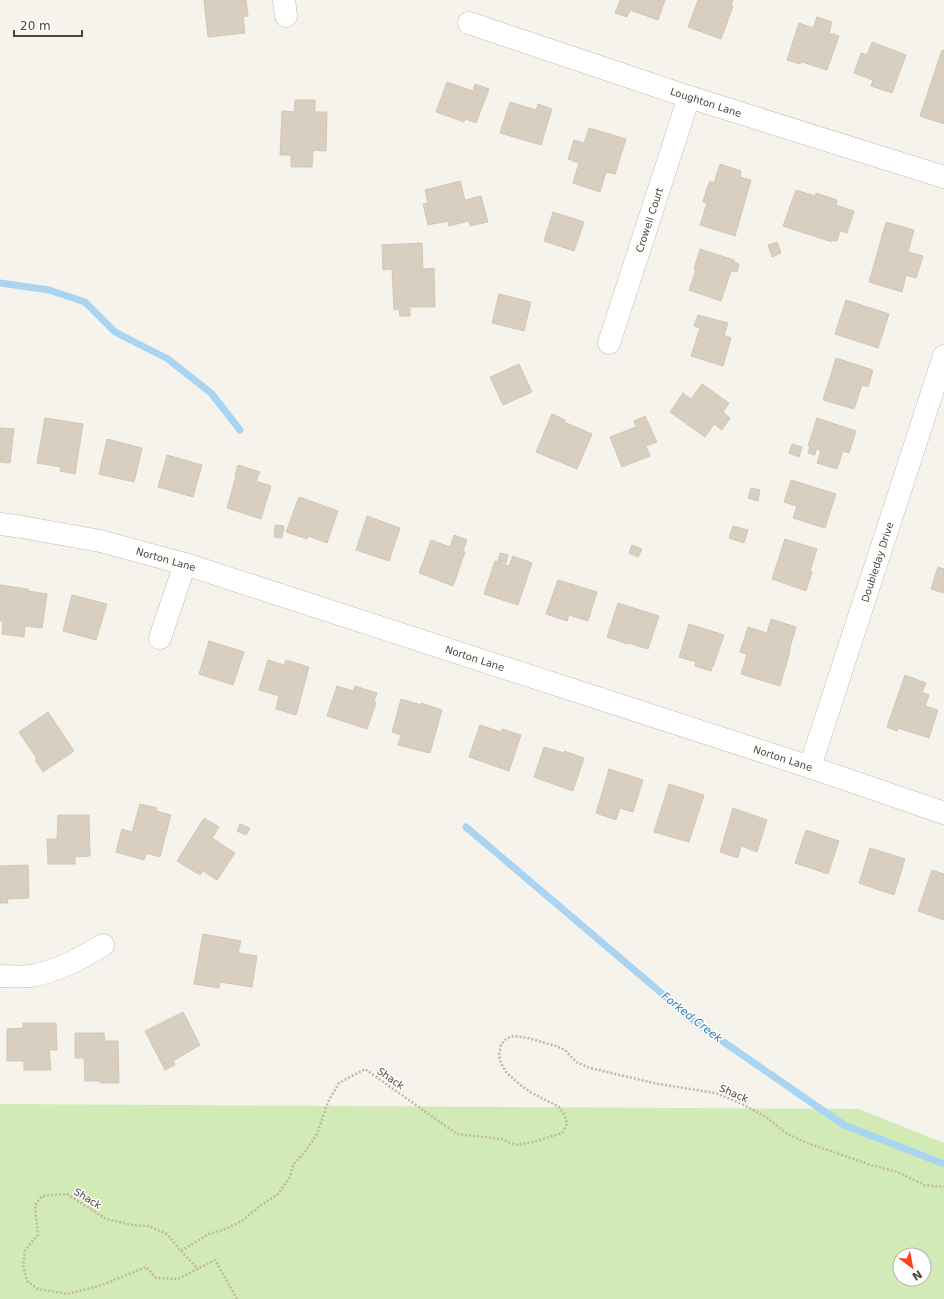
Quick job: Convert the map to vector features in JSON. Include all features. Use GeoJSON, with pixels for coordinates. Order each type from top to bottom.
{"type":"FeatureCollection","features":[{"type":"Feature","properties":{"kind":"street","name":"Loughton Lane"},"geometry":{"type":"LineString","coordinates":[[469,23],[689,97],[944,177]]}},
{"type":"Feature","properties":{"kind":"street","name":"Crowell Court"},"geometry":{"type":"LineString","coordinates":[[609,343],[689,97]]}},
{"type":"Feature","properties":{"kind":"street","name":"Doubleday Drive"},"geometry":{"type":"LineString","coordinates":[[810,767],[944,356]]}},
{"type":"Feature","properties":{"kind":"street","name":"Norton Lane"},"geometry":{"type":"LineString","coordinates":[[0,524],[100,541],[186,564],[810,767],[944,813]]}},
{"type":"Feature","properties":{"kind":"street"},"geometry":{"type":"LineString","coordinates":[[160,638],[186,564]]}},
{"type":"Feature","properties":{"kind":"street"},"geometry":{"type":"LineString","coordinates":[[0,976],[30,976],[55,970],[76,961],[103,945]]}},
{"type":"Feature","properties":{"kind":"path","name":"Shack"},"geometry":{"type":"LineString","coordinates":[[237,1299],[215,1260],[178,1279],[156,1278],[146,1267],[102,1284],[67,1294],[38,1289],[27,1281],[23,1266],[25,1250],[38,1235],[34,1205],[42,1196],[67,1194],[106,1219],[132,1225],[149,1226],[166,1234],[181,1251],[208,1234],[228,1228],[243,1220],[261,1205],[278,1194],[290,1177],[293,1165],[305,1152],[317,1134],[328,1102],[339,1083],[365,1070],[456,1134],[502,1139],[515,1145],[533,1142],[562,1133],[567,1124],[564,1114],[559,1107],[530,1092],[518,1083],[506,1072],[501,1063],[499,1055],[501,1045],[506,1038],[514,1036],[528,1038],[556,1046],[565,1050],[576,1062],[590,1068],[658,1084],[716,1093],[740,1103],[766,1117],[786,1133],[807,1143],[871,1165],[898,1172],[924,1185],[944,1187]]}},
{"type":"Feature","properties":{"kind":"path"},"geometry":{"type":"LineString","coordinates":[[181,1251],[198,1269]]}},
{"type":"Feature","properties":{"kind":"green space"},"geometry":{"type":"Polygon","coordinates":[[[0,1104],[859,1109],[944,1143],[944,1299],[0,1299],[0,1104]]]}},
{"type":"Feature","properties":{"kind":"building"},"geometry":{"type":"Polygon","coordinates":[[[204,0],[246,0],[248,16],[243,17],[245,33],[208,37],[204,0]]]}},
{"type":"Feature","properties":{"kind":"building"},"geometry":{"type":"Polygon","coordinates":[[[620,0],[665,0],[658,20],[630,10],[627,17],[615,13],[620,0]]]}},
{"type":"Feature","properties":{"kind":"building"},"geometry":{"type":"Polygon","coordinates":[[[698,0],[733,0],[731,6],[733,6],[721,39],[688,27],[698,0]]]}},
{"type":"Feature","properties":{"kind":"building"},"geometry":{"type":"Polygon","coordinates":[[[817,17],[832,22],[829,33],[839,36],[827,70],[802,62],[800,64],[787,60],[799,23],[813,28],[817,17]]]}},
{"type":"Feature","properties":{"kind":"building"},"geometry":{"type":"Polygon","coordinates":[[[872,42],[906,55],[892,93],[871,86],[873,80],[854,73],[861,53],[867,55],[872,42]]]}},
{"type":"Feature","properties":{"kind":"building"},"geometry":{"type":"Polygon","coordinates":[[[942,50],[944,51],[944,124],[920,116],[942,50]]]}},
{"type":"Feature","properties":{"kind":"building"},"geometry":{"type":"Polygon","coordinates":[[[447,82],[473,91],[475,84],[489,89],[476,123],[465,119],[464,122],[436,112],[447,82]]]}},
{"type":"Feature","properties":{"kind":"building"},"geometry":{"type":"Polygon","coordinates":[[[295,100],[315,100],[315,112],[327,112],[326,151],[313,150],[312,167],[291,167],[291,155],[280,155],[282,111],[294,112],[295,100]]]}},
{"type":"Feature","properties":{"kind":"building"},"geometry":{"type":"Polygon","coordinates":[[[510,102],[536,110],[538,104],[552,109],[541,145],[500,133],[510,102]]]}},
{"type":"Feature","properties":{"kind":"building"},"geometry":{"type":"Polygon","coordinates":[[[589,128],[626,139],[615,174],[606,172],[600,192],[573,183],[579,163],[568,159],[574,140],[584,143],[589,128]]]}},
{"type":"Feature","properties":{"kind":"building"},"geometry":{"type":"Polygon","coordinates":[[[720,164],[741,171],[740,177],[751,180],[735,236],[700,225],[707,203],[703,202],[707,188],[710,181],[714,183],[720,164]]]}},
{"type":"Feature","properties":{"kind":"building"},"geometry":{"type":"Polygon","coordinates":[[[460,181],[465,200],[481,196],[488,222],[470,226],[469,221],[449,226],[448,221],[428,225],[423,204],[428,203],[425,190],[460,181]]]}},
{"type":"Feature","properties":{"kind":"building"},"geometry":{"type":"Polygon","coordinates":[[[796,190],[815,196],[816,193],[837,200],[836,205],[854,211],[847,233],[840,231],[837,241],[833,240],[832,242],[783,226],[796,190]]]}},
{"type":"Feature","properties":{"kind":"building"},"geometry":{"type":"Polygon","coordinates":[[[553,212],[584,222],[574,251],[544,241],[553,212]]]}},
{"type":"Feature","properties":{"kind":"building"},"geometry":{"type":"Polygon","coordinates":[[[886,222],[914,230],[908,252],[923,256],[916,278],[906,275],[902,292],[869,282],[886,222]]]}},
{"type":"Feature","properties":{"kind":"building"},"geometry":{"type":"Polygon","coordinates":[[[777,242],[781,253],[772,257],[768,245],[777,242]]]}},
{"type":"Feature","properties":{"kind":"building"},"geometry":{"type":"Polygon","coordinates":[[[422,243],[423,269],[434,268],[435,307],[410,307],[410,316],[400,316],[399,309],[394,310],[392,269],[383,270],[382,245],[422,243]]]}},
{"type":"Feature","properties":{"kind":"building"},"geometry":{"type":"Polygon","coordinates":[[[700,249],[734,260],[734,262],[739,264],[737,272],[731,271],[721,301],[689,290],[696,270],[694,269],[700,249]]]}},
{"type":"Feature","properties":{"kind":"building"},"geometry":{"type":"Polygon","coordinates":[[[499,294],[531,302],[524,331],[492,323],[499,294]]]}},
{"type":"Feature","properties":{"kind":"building"},"geometry":{"type":"Polygon","coordinates":[[[846,300],[889,314],[878,348],[835,334],[846,300]]]}},
{"type":"Feature","properties":{"kind":"building"},"geometry":{"type":"Polygon","coordinates":[[[698,315],[728,323],[724,335],[731,338],[723,366],[691,356],[700,328],[694,326],[698,315]]]}},
{"type":"Feature","properties":{"kind":"building"},"geometry":{"type":"Polygon","coordinates":[[[836,358],[873,370],[868,387],[862,385],[854,409],[823,400],[836,358]]]}},
{"type":"Feature","properties":{"kind":"building"},"geometry":{"type":"Polygon","coordinates":[[[519,364],[532,392],[503,405],[490,377],[519,364]]]}},
{"type":"Feature","properties":{"kind":"building"},"geometry":{"type":"Polygon","coordinates":[[[702,384],[729,403],[723,412],[730,418],[722,430],[714,424],[705,437],[670,412],[683,393],[691,399],[702,384]]]}},
{"type":"Feature","properties":{"kind":"building"},"geometry":{"type":"Polygon","coordinates":[[[552,414],[565,420],[564,422],[592,434],[577,469],[536,452],[552,414]]]}},
{"type":"Feature","properties":{"kind":"building"},"geometry":{"type":"Polygon","coordinates":[[[645,416],[657,442],[646,446],[650,456],[622,467],[610,437],[636,427],[634,421],[645,416]]]}},
{"type":"Feature","properties":{"kind":"building"},"geometry":{"type":"Polygon","coordinates":[[[45,418],[83,424],[75,474],[60,471],[61,467],[37,463],[45,418]]]}},
{"type":"Feature","properties":{"kind":"building"},"geometry":{"type":"Polygon","coordinates":[[[817,418],[856,431],[849,453],[843,451],[837,469],[817,463],[821,451],[816,449],[815,455],[808,453],[810,446],[808,446],[817,418]]]}},
{"type":"Feature","properties":{"kind":"building"},"geometry":{"type":"Polygon","coordinates":[[[0,428],[14,429],[10,463],[0,462],[0,428]]]}},
{"type":"Feature","properties":{"kind":"building"},"geometry":{"type":"Polygon","coordinates":[[[107,439],[142,448],[134,482],[99,474],[107,439]]]}},
{"type":"Feature","properties":{"kind":"building"},"geometry":{"type":"Polygon","coordinates":[[[792,444],[802,447],[799,457],[789,453],[792,444]]]}},
{"type":"Feature","properties":{"kind":"building"},"geometry":{"type":"Polygon","coordinates":[[[167,455],[202,465],[193,497],[158,487],[167,455]]]}},
{"type":"Feature","properties":{"kind":"building"},"geometry":{"type":"Polygon","coordinates":[[[238,465],[260,472],[256,481],[271,486],[261,519],[227,508],[238,465]]]}},
{"type":"Feature","properties":{"kind":"building"},"geometry":{"type":"Polygon","coordinates":[[[791,480],[836,494],[825,528],[793,518],[797,506],[784,502],[791,480]]]}},
{"type":"Feature","properties":{"kind":"building"},"geometry":{"type":"Polygon","coordinates":[[[751,488],[760,490],[758,501],[748,498],[751,488]]]}},
{"type":"Feature","properties":{"kind":"building"},"geometry":{"type":"Polygon","coordinates":[[[299,497],[338,511],[327,543],[308,536],[307,539],[286,532],[299,497]]]}},
{"type":"Feature","properties":{"kind":"building"},"geometry":{"type":"Polygon","coordinates":[[[367,516],[400,528],[389,561],[356,550],[367,516]]]}},
{"type":"Feature","properties":{"kind":"building"},"geometry":{"type":"Polygon","coordinates":[[[275,525],[284,526],[282,538],[274,537],[275,525]]]}},
{"type":"Feature","properties":{"kind":"building"},"geometry":{"type":"Polygon","coordinates":[[[733,526],[748,530],[744,543],[729,538],[733,526]]]}},
{"type":"Feature","properties":{"kind":"building"},"geometry":{"type":"Polygon","coordinates":[[[454,535],[467,540],[463,551],[465,552],[453,586],[419,573],[431,540],[450,547],[454,535]]]}},
{"type":"Feature","properties":{"kind":"building"},"geometry":{"type":"Polygon","coordinates":[[[785,539],[817,549],[806,591],[772,579],[785,539]]]}},
{"type":"Feature","properties":{"kind":"building"},"geometry":{"type":"Polygon","coordinates":[[[632,545],[642,549],[638,557],[629,553],[632,545]]]}},
{"type":"Feature","properties":{"kind":"building"},"geometry":{"type":"Polygon","coordinates":[[[500,553],[508,555],[506,563],[498,561],[500,553]]]}},
{"type":"Feature","properties":{"kind":"building"},"geometry":{"type":"Polygon","coordinates":[[[513,556],[532,563],[518,605],[484,594],[495,561],[509,566],[513,556]]]}},
{"type":"Feature","properties":{"kind":"building"},"geometry":{"type":"Polygon","coordinates":[[[938,567],[944,569],[944,593],[931,589],[938,567]]]}},
{"type":"Feature","properties":{"kind":"building"},"geometry":{"type":"Polygon","coordinates":[[[558,580],[597,592],[588,621],[569,615],[567,621],[546,614],[558,580]]]}},
{"type":"Feature","properties":{"kind":"building"},"geometry":{"type":"Polygon","coordinates":[[[0,585],[28,589],[28,591],[47,594],[42,628],[25,626],[24,637],[2,634],[3,621],[0,621],[0,585]]]}},
{"type":"Feature","properties":{"kind":"building"},"geometry":{"type":"Polygon","coordinates":[[[72,595],[107,604],[96,640],[63,631],[72,595]]]}},
{"type":"Feature","properties":{"kind":"building"},"geometry":{"type":"Polygon","coordinates":[[[618,603],[659,616],[648,649],[607,637],[618,603]]]}},
{"type":"Feature","properties":{"kind":"building"},"geometry":{"type":"Polygon","coordinates":[[[771,619],[796,627],[780,686],[741,674],[747,654],[740,652],[748,627],[767,633],[771,619]]]}},
{"type":"Feature","properties":{"kind":"building"},"geometry":{"type":"Polygon","coordinates":[[[689,624],[724,635],[711,671],[695,666],[696,662],[679,657],[689,624]]]}},
{"type":"Feature","properties":{"kind":"building"},"geometry":{"type":"Polygon","coordinates":[[[209,641],[244,652],[233,685],[199,674],[209,641]]]}},
{"type":"Feature","properties":{"kind":"building"},"geometry":{"type":"Polygon","coordinates":[[[268,660],[284,665],[286,660],[309,667],[296,715],[276,709],[279,696],[259,690],[268,660]]]}},
{"type":"Feature","properties":{"kind":"building"},"geometry":{"type":"Polygon","coordinates":[[[905,675],[926,683],[922,692],[929,695],[925,706],[938,710],[929,738],[898,728],[897,731],[887,727],[905,675]]]}},
{"type":"Feature","properties":{"kind":"building"},"geometry":{"type":"Polygon","coordinates":[[[337,686],[353,691],[355,686],[377,693],[374,702],[376,703],[367,729],[327,716],[337,686]]]}},
{"type":"Feature","properties":{"kind":"building"},"geometry":{"type":"Polygon","coordinates":[[[401,699],[421,705],[421,703],[442,710],[430,753],[398,745],[401,735],[392,732],[401,699]]]}},
{"type":"Feature","properties":{"kind":"building"},"geometry":{"type":"Polygon","coordinates":[[[48,712],[74,751],[43,772],[35,760],[37,759],[19,732],[48,712]]]}},
{"type":"Feature","properties":{"kind":"building"},"geometry":{"type":"Polygon","coordinates":[[[480,725],[501,732],[502,729],[521,735],[509,771],[469,757],[480,725]]]}},
{"type":"Feature","properties":{"kind":"building"},"geometry":{"type":"Polygon","coordinates":[[[544,747],[564,753],[564,751],[584,758],[573,791],[534,777],[544,747]]]}},
{"type":"Feature","properties":{"kind":"building"},"geometry":{"type":"Polygon","coordinates":[[[609,769],[643,780],[633,812],[620,808],[616,820],[596,813],[609,769]]]}},
{"type":"Feature","properties":{"kind":"building"},"geometry":{"type":"Polygon","coordinates":[[[669,784],[704,795],[689,842],[654,832],[669,784]]]}},
{"type":"Feature","properties":{"kind":"building"},"geometry":{"type":"Polygon","coordinates":[[[140,804],[157,808],[156,811],[171,815],[160,857],[147,853],[144,860],[116,852],[122,829],[132,832],[140,804]]]}},
{"type":"Feature","properties":{"kind":"building"},"geometry":{"type":"Polygon","coordinates":[[[733,808],[767,820],[757,852],[741,846],[738,858],[720,852],[733,808]]]}},
{"type":"Feature","properties":{"kind":"building"},"geometry":{"type":"Polygon","coordinates":[[[58,815],[89,815],[90,856],[75,857],[75,864],[48,864],[47,839],[57,839],[58,815]]]}},
{"type":"Feature","properties":{"kind":"building"},"geometry":{"type":"Polygon","coordinates":[[[204,818],[219,827],[212,838],[235,853],[217,880],[203,871],[200,875],[177,861],[204,818]]]}},
{"type":"Feature","properties":{"kind":"building"},"geometry":{"type":"Polygon","coordinates":[[[240,824],[250,828],[246,835],[237,831],[240,824]]]}},
{"type":"Feature","properties":{"kind":"building"},"geometry":{"type":"Polygon","coordinates":[[[806,830],[839,841],[828,874],[795,863],[806,830]]]}},
{"type":"Feature","properties":{"kind":"building"},"geometry":{"type":"Polygon","coordinates":[[[870,848],[905,859],[894,895],[859,883],[870,848]]]}},
{"type":"Feature","properties":{"kind":"building"},"geometry":{"type":"Polygon","coordinates":[[[28,865],[29,898],[7,899],[8,903],[0,903],[0,866],[28,865]]]}},
{"type":"Feature","properties":{"kind":"building"},"geometry":{"type":"Polygon","coordinates":[[[932,870],[944,874],[944,920],[918,911],[932,870]]]}},
{"type":"Feature","properties":{"kind":"building"},"geometry":{"type":"Polygon","coordinates":[[[203,934],[241,941],[238,953],[257,956],[252,987],[220,982],[219,988],[194,984],[203,934]]]}},
{"type":"Feature","properties":{"kind":"building"},"geometry":{"type":"Polygon","coordinates":[[[183,1012],[200,1045],[173,1061],[175,1065],[165,1070],[145,1031],[183,1012]]]}},
{"type":"Feature","properties":{"kind":"building"},"geometry":{"type":"Polygon","coordinates":[[[23,1023],[56,1023],[57,1050],[49,1050],[51,1070],[24,1070],[24,1061],[7,1061],[7,1029],[23,1028],[23,1023]]]}},
{"type":"Feature","properties":{"kind":"building"},"geometry":{"type":"Polygon","coordinates":[[[75,1033],[104,1033],[105,1041],[118,1041],[119,1083],[85,1081],[84,1058],[75,1058],[75,1033]]]}},
{"type":"Feature","properties":{"kind":"waterway","name":"Forked Creek"},"geometry":{"type":"LineString","coordinates":[[0,283],[49,290],[85,302],[115,332],[168,359],[211,393],[240,430]]}},
{"type":"Feature","properties":{"kind":"waterway","name":"Forked Creek"},"geometry":{"type":"LineString","coordinates":[[466,827],[699,1025],[844,1125],[944,1164]]}}]}
